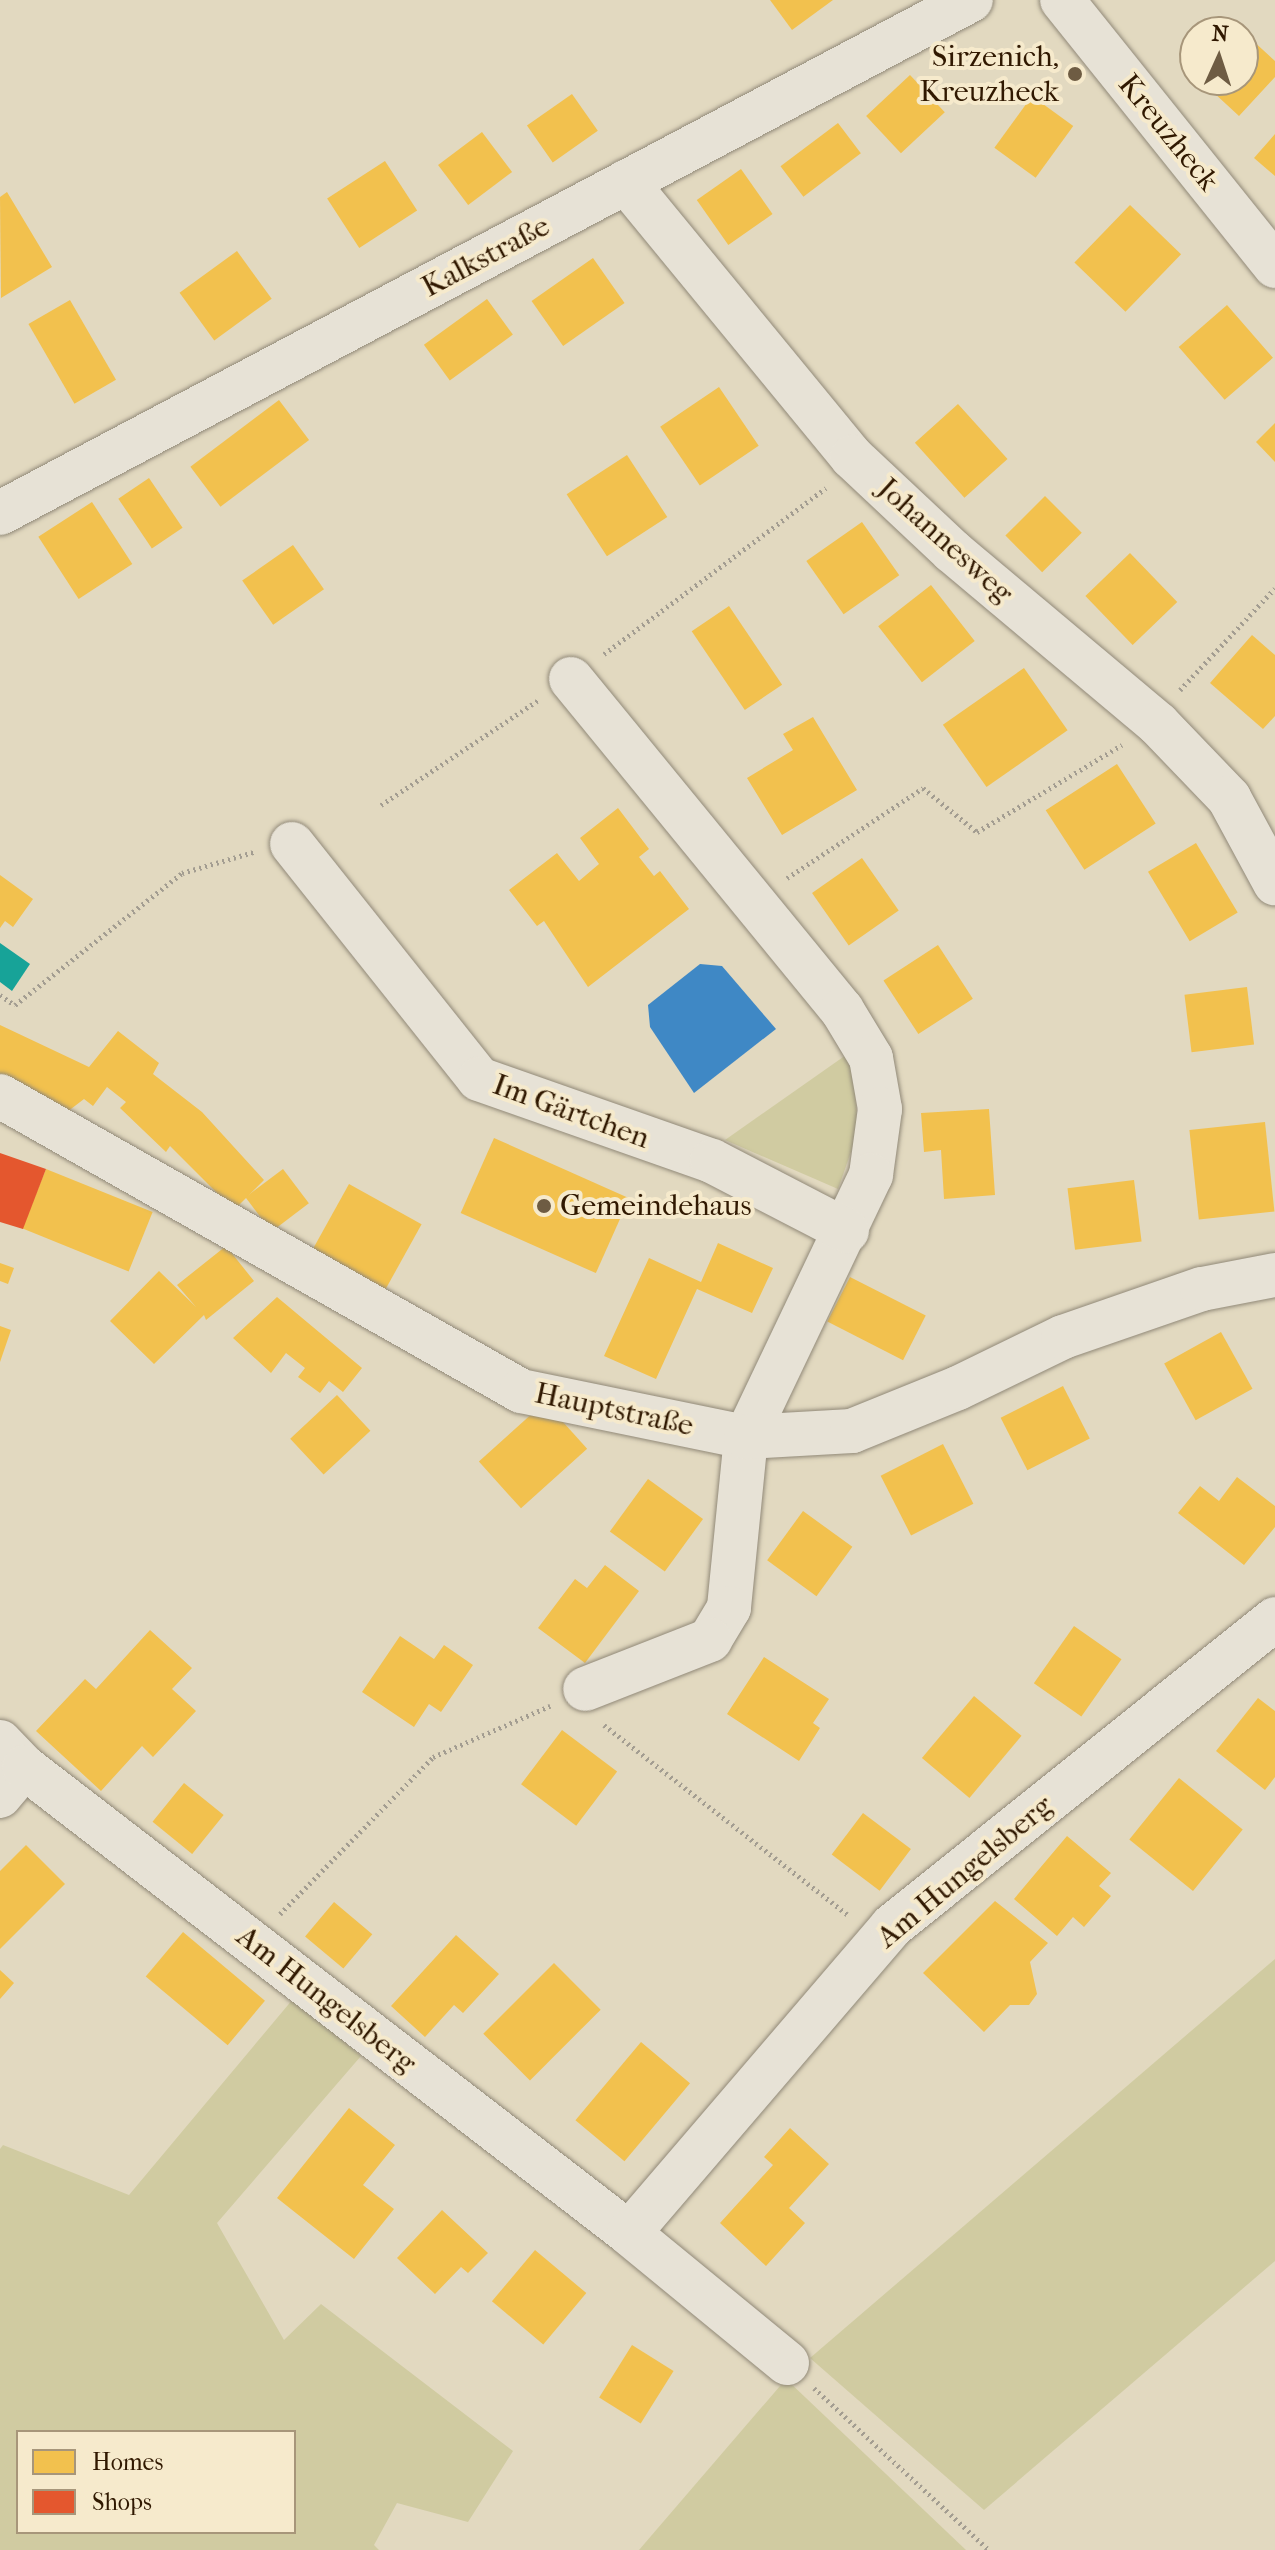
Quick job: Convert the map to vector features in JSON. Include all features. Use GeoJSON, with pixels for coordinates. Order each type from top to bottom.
{"type":"FeatureCollection","features":[{"type":"Feature","properties":{"kind":"street","name":"Kalkstraße"},"geometry":{"type":"LineString","coordinates":[[0,513],[971,0]]}},
{"type":"Feature","properties":{"kind":"street","name":"Kreuzheck"},"geometry":{"type":"LineString","coordinates":[[1062,0],[1275,266]]}},
{"type":"Feature","properties":{"kind":"street","name":"Johannesweg"},"geometry":{"type":"LineString","coordinates":[[626,182],[852,457],[952,551],[1155,722],[1229,798],[1275,883]]}},
{"type":"Feature","properties":{"kind":"street"},"geometry":{"type":"LineString","coordinates":[[571,679],[842,1010],[871,1058],[880,1109],[871,1175],[847,1231],[746,1437],[729,1608],[710,1640],[578,1703]]}},
{"type":"Feature","properties":{"kind":"street","name":"Im Gärtchen"},"geometry":{"type":"LineString","coordinates":[[292,844],[479,1079],[712,1161],[847,1231]]}},
{"type":"Feature","properties":{"kind":"street","name":"Hauptstraße"},"geometry":{"type":"LineString","coordinates":[[0,1096],[521,1391],[746,1437],[852,1431],[958,1388],[1063,1337],[1202,1289],[1275,1275]]}},
{"type":"Feature","properties":{"kind":"street","name":"Am Hungelsberg"},"geometry":{"type":"LineString","coordinates":[[629,2233],[880,1941],[1275,1619]]}},
{"type":"Feature","properties":{"kind":"street","name":"Am Hungelsberg"},"geometry":{"type":"LineString","coordinates":[[8,1768],[252,1943],[629,2233],[787,2363]]}},
{"type":"Feature","properties":{"kind":"path"},"geometry":{"type":"LineString","coordinates":[[381,805],[571,679],[838,478],[852,457]]}},
{"type":"Feature","properties":{"kind":"path"},"geometry":{"type":"LineString","coordinates":[[752,901],[923,788],[977,832],[1155,722],[1275,588]]}},
{"type":"Feature","properties":{"kind":"path"},"geometry":{"type":"LineString","coordinates":[[0,995],[15,1005],[182,873],[220,858],[292,844]]}},
{"type":"Feature","properties":{"kind":"path"},"geometry":{"type":"LineString","coordinates":[[252,1943],[433,1757],[578,1703],[880,1941]]}},
{"type":"Feature","properties":{"kind":"path"},"geometry":{"type":"LineString","coordinates":[[787,2363],[989,2550]]}},
{"type":"Feature","properties":{"kind":"shaded area"},"geometry":{"type":"Polygon","coordinates":[[[846,1055],[853,1068],[858,1132],[838,1189],[725,1140],[846,1055]]]}},
{"type":"Feature","properties":{"kind":"shaded area"},"geometry":{"type":"Polygon","coordinates":[[[1275,1959],[1275,2261],[984,2510],[810,2358],[1275,1959]]]}},
{"type":"Feature","properties":{"kind":"shaded area"},"geometry":{"type":"Polygon","coordinates":[[[293,1999],[361,2056],[217,2223],[284,2340],[321,2304],[513,2451],[468,2522],[397,2503],[374,2545],[379,2550],[0,2550],[0,2149],[3,2145],[129,2195],[293,1999]]]}},
{"type":"Feature","properties":{"kind":"shaded area"},"geometry":{"type":"Polygon","coordinates":[[[786,2379],[966,2550],[639,2550],[786,2379]]]}},
{"type":"Feature","properties":{"kind":"building: Homes"},"geometry":{"type":"Polygon","coordinates":[[[770,0],[833,0],[792,30],[770,0]]]}},
{"type":"Feature","properties":{"kind":"building: Homes"},"geometry":{"type":"Polygon","coordinates":[[[1259,46],[1275,61],[1275,77],[1259,94],[1259,46]]]}},
{"type":"Feature","properties":{"kind":"building: Homes"},"geometry":{"type":"Polygon","coordinates":[[[910,75],[945,112],[901,153],[866,116],[910,75]]]}},
{"type":"Feature","properties":{"kind":"building: Homes"},"geometry":{"type":"Polygon","coordinates":[[[572,94],[598,131],[553,162],[527,126],[572,94]]]}},
{"type":"Feature","properties":{"kind":"building: Homes"},"geometry":{"type":"Polygon","coordinates":[[[1032,96],[1073,126],[1036,178],[994,148],[1032,96]]]}},
{"type":"Feature","properties":{"kind":"building: Homes"},"geometry":{"type":"Polygon","coordinates":[[[1217,96],[1257,96],[1239,116],[1217,96]]]}},
{"type":"Feature","properties":{"kind":"building: Homes"},"geometry":{"type":"Polygon","coordinates":[[[838,123],[861,153],[803,197],[780,166],[838,123]]]}},
{"type":"Feature","properties":{"kind":"building: Homes"},"geometry":{"type":"Polygon","coordinates":[[[482,132],[512,172],[468,205],[438,165],[482,132]]]}},
{"type":"Feature","properties":{"kind":"building: Homes"},"geometry":{"type":"Polygon","coordinates":[[[1275,134],[1275,176],[1254,158],[1275,134]]]}},
{"type":"Feature","properties":{"kind":"building: Homes"},"geometry":{"type":"Polygon","coordinates":[[[385,161],[417,210],[359,248],[327,199],[385,161]]]}},
{"type":"Feature","properties":{"kind":"building: Homes"},"geometry":{"type":"Polygon","coordinates":[[[741,169],[773,214],[728,245],[697,200],[741,169]]]}},
{"type":"Feature","properties":{"kind":"building: Homes"},"geometry":{"type":"Polygon","coordinates":[[[7,192],[52,267],[1,298],[0,197],[7,192]]]}},
{"type":"Feature","properties":{"kind":"building: Homes"},"geometry":{"type":"Polygon","coordinates":[[[1130,205],[1181,254],[1126,312],[1074,263],[1130,205]]]}},
{"type":"Feature","properties":{"kind":"building: Homes"},"geometry":{"type":"Polygon","coordinates":[[[237,251],[272,299],[214,340],[180,293],[237,251]]]}},
{"type":"Feature","properties":{"kind":"building: Homes"},"geometry":{"type":"Polygon","coordinates":[[[593,258],[625,303],[563,346],[532,301],[593,258]]]}},
{"type":"Feature","properties":{"kind":"building: Homes"},"geometry":{"type":"Polygon","coordinates":[[[487,299],[513,335],[450,380],[424,345],[487,299]]]}},
{"type":"Feature","properties":{"kind":"building: Homes"},"geometry":{"type":"Polygon","coordinates":[[[70,300],[116,380],[74,404],[28,324],[70,300]]]}},
{"type":"Feature","properties":{"kind":"building: Homes"},"geometry":{"type":"Polygon","coordinates":[[[1227,305],[1273,358],[1225,400],[1179,347],[1227,305]]]}},
{"type":"Feature","properties":{"kind":"building: Homes"},"geometry":{"type":"Polygon","coordinates":[[[719,387],[759,446],[700,486],[660,427],[719,387]]]}},
{"type":"Feature","properties":{"kind":"building: Homes"},"geometry":{"type":"Polygon","coordinates":[[[279,400],[309,440],[220,507],[190,467],[279,400]]]}},
{"type":"Feature","properties":{"kind":"building: Homes"},"geometry":{"type":"Polygon","coordinates":[[[958,404],[1008,459],[964,498],[915,443],[958,404]]]}},
{"type":"Feature","properties":{"kind":"building: Homes"},"geometry":{"type":"Polygon","coordinates":[[[1275,423],[1275,462],[1256,442],[1275,423]]]}},
{"type":"Feature","properties":{"kind":"building: Homes"},"geometry":{"type":"Polygon","coordinates":[[[627,455],[667,517],[607,556],[567,494],[627,455]]]}},
{"type":"Feature","properties":{"kind":"building: Homes"},"geometry":{"type":"Polygon","coordinates":[[[149,478],[183,528],[152,548],[118,499],[149,478]]]}},
{"type":"Feature","properties":{"kind":"building: Homes"},"geometry":{"type":"Polygon","coordinates":[[[1045,496],[1082,533],[1042,572],[1005,536],[1045,496]]]}},
{"type":"Feature","properties":{"kind":"building: Homes"},"geometry":{"type":"Polygon","coordinates":[[[92,502],[132,564],[79,599],[38,537],[92,502]]]}},
{"type":"Feature","properties":{"kind":"building: Homes"},"geometry":{"type":"Polygon","coordinates":[[[862,522],[899,575],[844,614],[806,561],[862,522]]]}},
{"type":"Feature","properties":{"kind":"building: Homes"},"geometry":{"type":"Polygon","coordinates":[[[293,545],[324,589],[273,625],[242,581],[293,545]]]}},
{"type":"Feature","properties":{"kind":"building: Homes"},"geometry":{"type":"Polygon","coordinates":[[[1130,553],[1177,602],[1133,645],[1085,596],[1130,553]]]}},
{"type":"Feature","properties":{"kind":"building: Homes"},"geometry":{"type":"Polygon","coordinates":[[[931,585],[975,641],[922,682],[878,626],[931,585]]]}},
{"type":"Feature","properties":{"kind":"building: Homes"},"geometry":{"type":"Polygon","coordinates":[[[729,606],[782,685],[745,710],[692,631],[729,606]]]}},
{"type":"Feature","properties":{"kind":"building: Homes"},"geometry":{"type":"Polygon","coordinates":[[[1252,635],[1275,655],[1275,716],[1263,729],[1210,683],[1252,635]]]}},
{"type":"Feature","properties":{"kind":"building: Homes"},"geometry":{"type":"Polygon","coordinates":[[[1024,668],[1068,730],[986,787],[943,725],[1024,668]]]}},
{"type":"Feature","properties":{"kind":"building: Homes"},"geometry":{"type":"Polygon","coordinates":[[[813,717],[857,790],[782,835],[747,778],[793,750],[783,734],[813,717]]]}},
{"type":"Feature","properties":{"kind":"building: Homes"},"geometry":{"type":"Polygon","coordinates":[[[1117,764],[1156,824],[1084,870],[1046,810],[1117,764]]]}},
{"type":"Feature","properties":{"kind":"building: Homes"},"geometry":{"type":"Polygon","coordinates":[[[618,808],[649,849],[639,857],[654,876],[660,871],[689,909],[588,987],[544,921],[537,926],[509,890],[557,853],[579,881],[599,864],[580,838],[618,808]]]}},
{"type":"Feature","properties":{"kind":"building: Homes"},"geometry":{"type":"Polygon","coordinates":[[[1196,843],[1238,912],[1190,941],[1148,872],[1196,843]]]}},
{"type":"Feature","properties":{"kind":"building: Homes"},"geometry":{"type":"Polygon","coordinates":[[[862,858],[899,910],[849,945],[812,893],[862,858]]]}},
{"type":"Feature","properties":{"kind":"building: Homes"},"geometry":{"type":"Polygon","coordinates":[[[0,875],[33,899],[13,927],[5,921],[0,928],[0,875]]]}},
{"type":"Feature","properties":{"kind":"building: Homes"},"geometry":{"type":"Polygon","coordinates":[[[938,945],[973,999],[918,1034],[883,980],[938,945]]]}},
{"type":"Feature","properties":{"kind":"building: Homes"},"geometry":{"type":"Polygon","coordinates":[[[1247,987],[1254,1045],[1192,1052],[1184,995],[1247,987]]]}},
{"type":"Feature","properties":{"kind":"building: Homes"},"geometry":{"type":"Polygon","coordinates":[[[0,1025],[89,1067],[118,1031],[159,1063],[153,1074],[202,1112],[264,1180],[234,1210],[170,1146],[166,1152],[120,1108],[126,1102],[107,1087],[93,1106],[84,1099],[67,1112],[0,1077],[0,1025]]]}},
{"type":"Feature","properties":{"kind":"building: Homes"},"geometry":{"type":"Polygon","coordinates":[[[989,1109],[995,1195],[944,1199],[941,1150],[924,1152],[921,1113],[989,1109]]]}},
{"type":"Feature","properties":{"kind":"building: Homes"},"geometry":{"type":"Polygon","coordinates":[[[1265,1122],[1274,1212],[1199,1219],[1189,1130],[1265,1122]]]}},
{"type":"Feature","properties":{"kind":"building: Homes","name":"Gemeindehaus"},"geometry":{"type":"Polygon","coordinates":[[[494,1138],[629,1198],[596,1273],[461,1213],[494,1138]]]}},
{"type":"Feature","properties":{"kind":"building: Homes"},"geometry":{"type":"Polygon","coordinates":[[[46,1169],[153,1212],[129,1271],[22,1228],[46,1169]]]}},
{"type":"Feature","properties":{"kind":"building: Homes"},"geometry":{"type":"Polygon","coordinates":[[[283,1169],[309,1203],[271,1232],[245,1197],[283,1169]]]}},
{"type":"Feature","properties":{"kind":"building: Homes"},"geometry":{"type":"Polygon","coordinates":[[[1134,1180],[1142,1242],[1075,1250],[1067,1188],[1134,1180]]]}},
{"type":"Feature","properties":{"kind":"building: Homes"},"geometry":{"type":"Polygon","coordinates":[[[349,1184],[422,1224],[384,1292],[312,1251],[349,1184]]]}},
{"type":"Feature","properties":{"kind":"building: Homes"},"geometry":{"type":"Polygon","coordinates":[[[718,1243],[773,1268],[752,1313],[697,1289],[656,1379],[604,1356],[649,1258],[701,1282],[718,1243]]]}},
{"type":"Feature","properties":{"kind":"building: Homes"},"geometry":{"type":"Polygon","coordinates":[[[226,1246],[254,1281],[206,1320],[204,1315],[154,1364],[110,1321],[159,1271],[196,1307],[177,1285],[226,1246]]]}},
{"type":"Feature","properties":{"kind":"building: Homes"},"geometry":{"type":"Polygon","coordinates":[[[0,1263],[14,1268],[8,1284],[0,1281],[0,1263]]]}},
{"type":"Feature","properties":{"kind":"building: Homes"},"geometry":{"type":"Polygon","coordinates":[[[850,1277],[926,1316],[903,1360],[827,1322],[850,1277]]]}},
{"type":"Feature","properties":{"kind":"building: Homes"},"geometry":{"type":"Polygon","coordinates":[[[277,1297],[362,1368],[343,1392],[329,1381],[320,1393],[298,1377],[305,1368],[286,1353],[271,1373],[233,1338],[277,1297]]]}},
{"type":"Feature","properties":{"kind":"building: Homes"},"geometry":{"type":"Polygon","coordinates":[[[0,1326],[11,1330],[0,1362],[0,1326]]]}},
{"type":"Feature","properties":{"kind":"building: Homes"},"geometry":{"type":"Polygon","coordinates":[[[1221,1332],[1253,1389],[1196,1420],[1164,1364],[1221,1332]]]}},
{"type":"Feature","properties":{"kind":"building: Homes"},"geometry":{"type":"Polygon","coordinates":[[[1063,1386],[1090,1439],[1027,1470],[1001,1418],[1063,1386]]]}},
{"type":"Feature","properties":{"kind":"building: Homes"},"geometry":{"type":"Polygon","coordinates":[[[337,1395],[370,1431],[324,1474],[290,1439],[337,1395]]]}},
{"type":"Feature","properties":{"kind":"building: Homes"},"geometry":{"type":"Polygon","coordinates":[[[545,1402],[587,1449],[521,1508],[479,1462],[545,1402]]]}},
{"type":"Feature","properties":{"kind":"building: Homes"},"geometry":{"type":"Polygon","coordinates":[[[943,1444],[973,1504],[911,1535],[881,1476],[943,1444]]]}},
{"type":"Feature","properties":{"kind":"building: Homes"},"geometry":{"type":"Polygon","coordinates":[[[1237,1477],[1275,1506],[1275,1527],[1244,1565],[1178,1513],[1200,1486],[1219,1501],[1237,1477]]]}},
{"type":"Feature","properties":{"kind":"building: Homes"},"geometry":{"type":"Polygon","coordinates":[[[648,1479],[703,1519],[665,1572],[610,1532],[648,1479]]]}},
{"type":"Feature","properties":{"kind":"building: Homes"},"geometry":{"type":"Polygon","coordinates":[[[803,1511],[852,1547],[816,1596],[767,1560],[803,1511]]]}},
{"type":"Feature","properties":{"kind":"building: Homes"},"geometry":{"type":"Polygon","coordinates":[[[605,1565],[639,1591],[585,1663],[538,1628],[575,1579],[587,1588],[605,1565]]]}},
{"type":"Feature","properties":{"kind":"building: Homes"},"geometry":{"type":"Polygon","coordinates":[[[1074,1626],[1122,1659],[1081,1717],[1034,1683],[1074,1626]]]}},
{"type":"Feature","properties":{"kind":"building: Homes"},"geometry":{"type":"Polygon","coordinates":[[[150,1630],[192,1668],[172,1689],[196,1711],[153,1757],[142,1746],[101,1791],[36,1731],[85,1679],[96,1689],[150,1630]]]}},
{"type":"Feature","properties":{"kind":"building: Homes"},"geometry":{"type":"Polygon","coordinates":[[[400,1636],[434,1659],[444,1645],[473,1665],[441,1712],[429,1704],[414,1727],[362,1692],[400,1636]]]}},
{"type":"Feature","properties":{"kind":"building: Homes"},"geometry":{"type":"Polygon","coordinates":[[[764,1657],[829,1699],[813,1723],[820,1728],[799,1761],[727,1714],[764,1657]]]}},
{"type":"Feature","properties":{"kind":"building: Homes"},"geometry":{"type":"Polygon","coordinates":[[[974,1696],[1021,1736],[969,1798],[922,1758],[974,1696]]]}},
{"type":"Feature","properties":{"kind":"building: Homes"},"geometry":{"type":"Polygon","coordinates":[[[1258,1698],[1275,1711],[1275,1777],[1265,1790],[1216,1751],[1258,1698]]]}},
{"type":"Feature","properties":{"kind":"building: Homes"},"geometry":{"type":"Polygon","coordinates":[[[562,1730],[617,1772],[576,1826],[521,1784],[562,1730]]]}},
{"type":"Feature","properties":{"kind":"building: Homes"},"geometry":{"type":"Polygon","coordinates":[[[1179,1778],[1243,1830],[1193,1891],[1129,1839],[1179,1778]]]}},
{"type":"Feature","properties":{"kind":"building: Homes"},"geometry":{"type":"Polygon","coordinates":[[[184,1783],[224,1815],[192,1854],[153,1822],[184,1783]]]}},
{"type":"Feature","properties":{"kind":"building: Homes"},"geometry":{"type":"Polygon","coordinates":[[[863,1813],[911,1849],[880,1891],[832,1855],[863,1813]]]}},
{"type":"Feature","properties":{"kind":"building: Homes"},"geometry":{"type":"Polygon","coordinates":[[[1067,1836],[1111,1873],[1099,1886],[1111,1896],[1084,1927],[1073,1917],[1057,1936],[1014,1899],[1067,1836]]]}},
{"type":"Feature","properties":{"kind":"building: Homes"},"geometry":{"type":"Polygon","coordinates":[[[26,1845],[65,1884],[0,1949],[0,1871],[26,1845]]]}},
{"type":"Feature","properties":{"kind":"building: Homes"},"geometry":{"type":"Polygon","coordinates":[[[995,1901],[1048,1943],[1030,1962],[1037,1994],[1029,2005],[1010,2005],[984,2032],[923,1973],[995,1901]]]}},
{"type":"Feature","properties":{"kind":"building: Homes"},"geometry":{"type":"Polygon","coordinates":[[[334,1902],[372,1934],[343,1969],[305,1936],[334,1902]]]}},
{"type":"Feature","properties":{"kind":"building: Homes"},"geometry":{"type":"Polygon","coordinates":[[[183,1932],[265,2001],[228,2045],[146,1976],[183,1932]]]}},
{"type":"Feature","properties":{"kind":"building: Homes"},"geometry":{"type":"Polygon","coordinates":[[[456,1935],[499,1974],[463,2013],[454,2005],[425,2037],[391,2006],[456,1935]]]}},
{"type":"Feature","properties":{"kind":"building: Homes"},"geometry":{"type":"Polygon","coordinates":[[[554,1963],[601,2010],[530,2080],[483,2034],[554,1963]]]}},
{"type":"Feature","properties":{"kind":"building: Homes"},"geometry":{"type":"Polygon","coordinates":[[[0,1970],[14,1983],[0,1999],[0,1970]]]}},
{"type":"Feature","properties":{"kind":"building: Homes"},"geometry":{"type":"Polygon","coordinates":[[[641,2042],[690,2083],[624,2161],[575,2120],[641,2042]]]}},
{"type":"Feature","properties":{"kind":"building: Homes"},"geometry":{"type":"Polygon","coordinates":[[[349,2108],[395,2145],[363,2185],[394,2209],[354,2259],[277,2198],[349,2108]]]}},
{"type":"Feature","properties":{"kind":"building: Homes"},"geometry":{"type":"Polygon","coordinates":[[[790,2128],[829,2164],[789,2208],[805,2223],[766,2266],[720,2223],[773,2165],[764,2157],[790,2128]]]}},
{"type":"Feature","properties":{"kind":"building: Homes"},"geometry":{"type":"Polygon","coordinates":[[[442,2210],[488,2253],[468,2273],[461,2267],[435,2294],[397,2258],[442,2210]]]}},
{"type":"Feature","properties":{"kind":"building: Homes"},"geometry":{"type":"Polygon","coordinates":[[[535,2250],[586,2293],[543,2344],[492,2301],[535,2250]]]}},
{"type":"Feature","properties":{"kind":"building: Homes"},"geometry":{"type":"Polygon","coordinates":[[[632,2345],[674,2371],[641,2424],[599,2398],[632,2345]]]}},
{"type":"Feature","properties":{"kind":"building: Shops"},"geometry":{"type":"Polygon","coordinates":[[[0,1153],[46,1169],[23,1229],[0,1222],[0,1153]]]}},
{"type":"Feature","properties":{"kind":"building: Schools"},"geometry":{"type":"Polygon","coordinates":[[[700,964],[722,966],[776,1029],[694,1093],[650,1027],[648,1005],[700,964]]]}},
{"type":"Feature","properties":{"kind":"building: Public"},"geometry":{"type":"Polygon","coordinates":[[[0,943],[30,964],[12,991],[0,982],[0,943]]]}},
{"type":"Feature","properties":{"kind":"place","name":"Sirzenich, Kreuzheck"},"geometry":{"type":"Point","coordinates":[1075,74]}},
{"type":"Feature","properties":{"kind":"place","name":"Gemeindehaus"},"geometry":{"type":"Point","coordinates":[544,1206]}}]}
